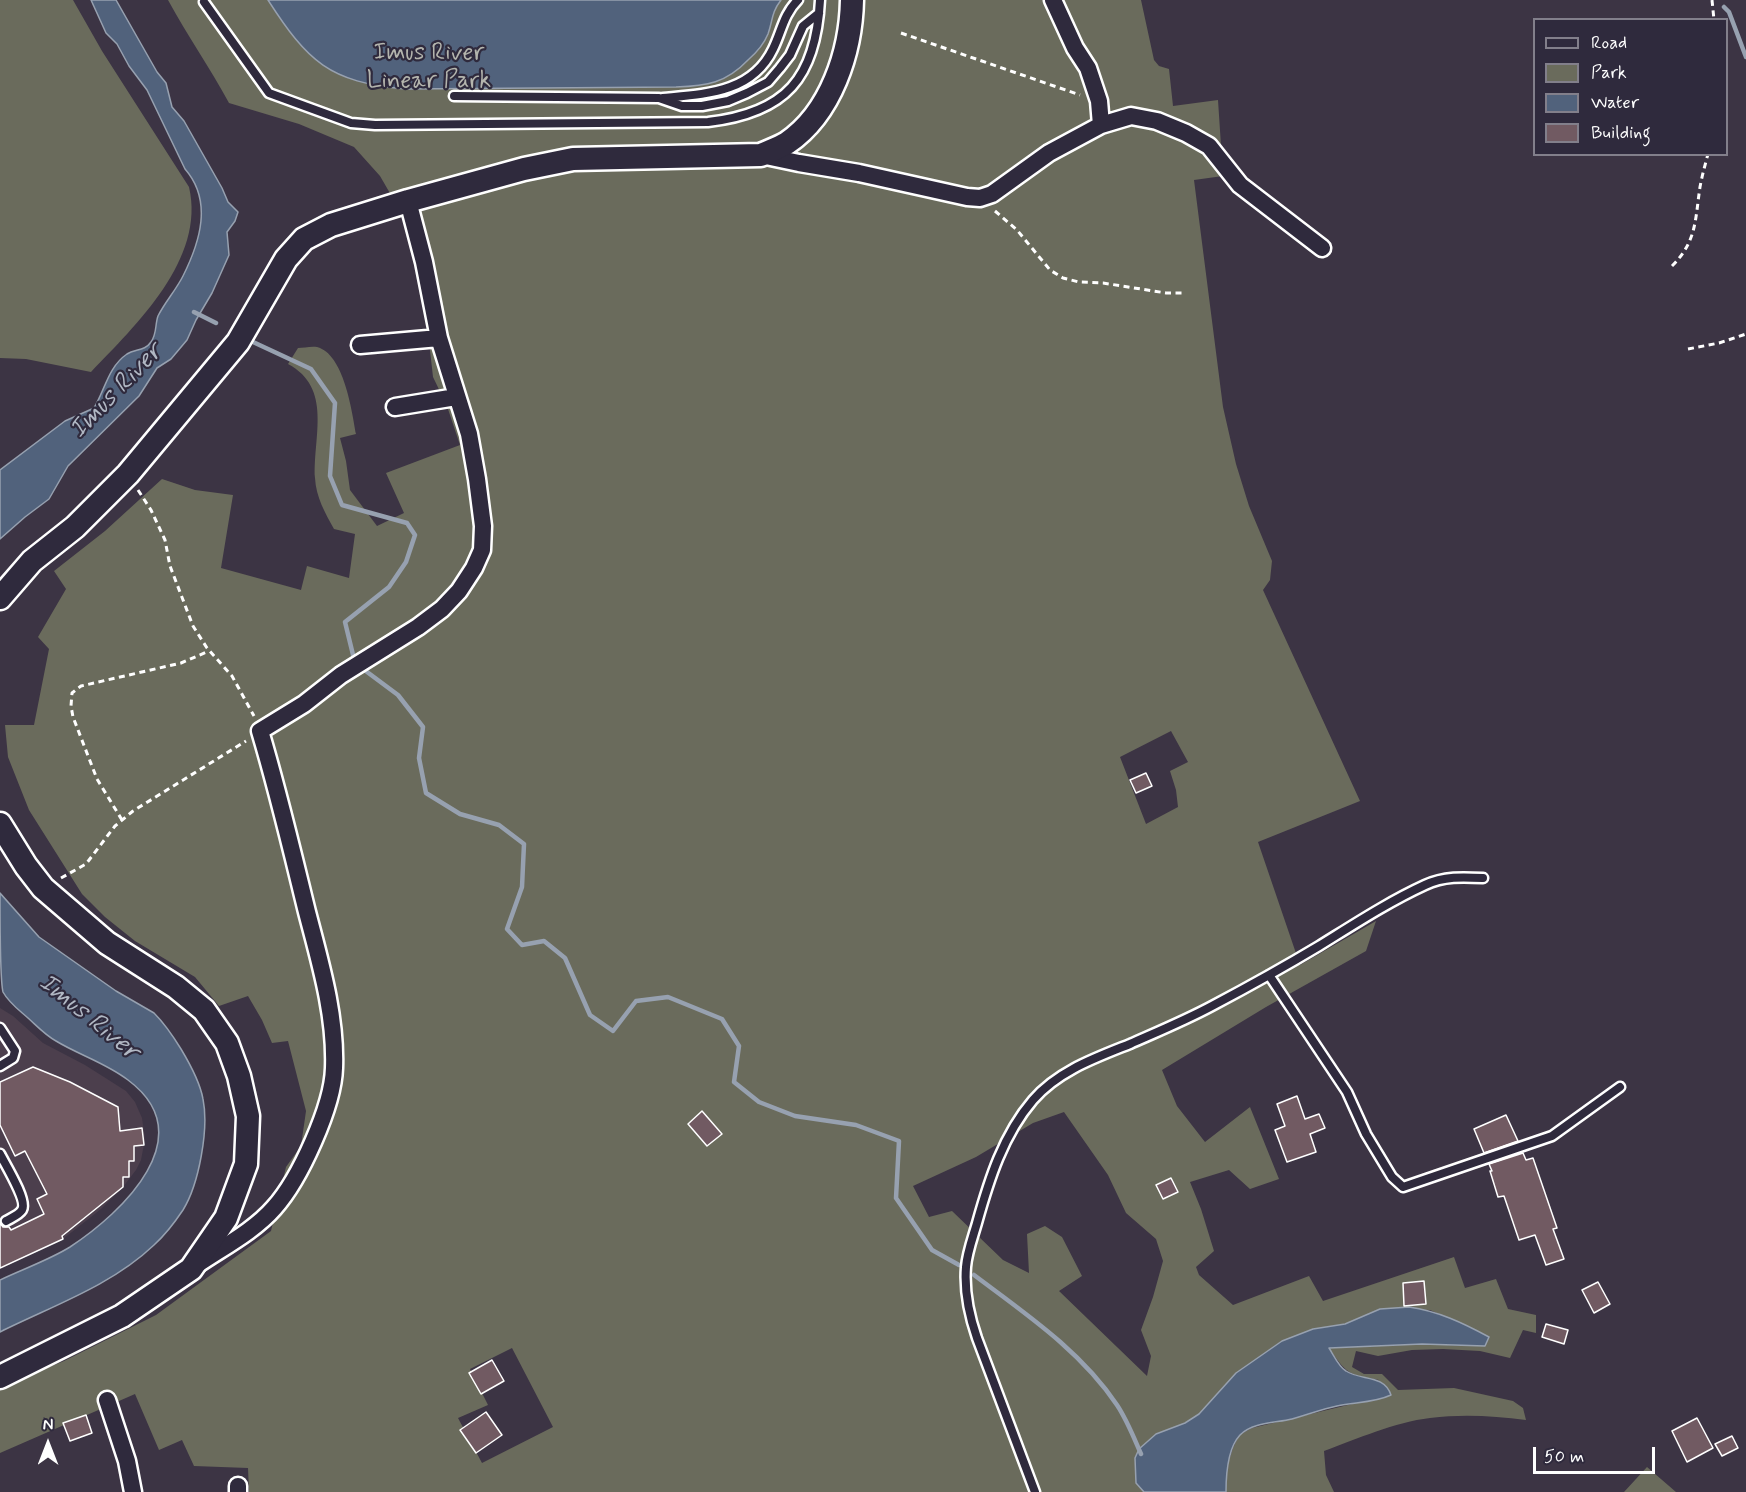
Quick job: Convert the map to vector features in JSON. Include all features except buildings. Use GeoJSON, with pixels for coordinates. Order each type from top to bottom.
{"type":"FeatureCollection","features":[{"type":"Feature","properties":{"kind":"main road"},"geometry":{"type":"LineString","coordinates":[[0,598],[32,561],[75,527],[128,474],[238,342],[286,259],[304,240],[331,225],[408,201],[524,169],[573,159],[761,155],[786,144],[823,105],[838,75],[847,42],[852,0]]}},
{"type":"Feature","properties":{"kind":"main road"},"geometry":{"type":"LineString","coordinates":[[0,824],[26,866],[43,888],[107,942],[176,987],[204,1010],[227,1043],[239,1076],[248,1116],[246,1164],[226,1218],[191,1269],[122,1316],[0,1377]]}},
{"type":"Feature","properties":{"kind":"street"},"geometry":{"type":"LineString","coordinates":[[1053,0],[1075,48],[1088,68],[1099,101],[1101,125]]}},
{"type":"Feature","properties":{"kind":"street"},"geometry":{"type":"LineString","coordinates":[[761,155],[981,198],[992,194],[1049,153],[1101,125],[1131,116],[1157,121],[1209,146],[1240,185],[1322,248]]}},
{"type":"Feature","properties":{"kind":"street"},"geometry":{"type":"LineString","coordinates":[[191,1269],[248,1230],[274,1208],[294,1181],[322,1122],[334,1069],[332,1026],[322,972],[273,773],[260,731],[304,704],[341,675],[418,627],[442,609],[459,591],[474,568],[482,550],[483,526],[469,434],[440,338],[408,201]]}},
{"type":"Feature","properties":{"kind":"street"},"geometry":{"type":"LineString","coordinates":[[360,345],[440,338]]}},
{"type":"Feature","properties":{"kind":"street"},"geometry":{"type":"LineString","coordinates":[[395,407],[456,397]]}},
{"type":"Feature","properties":{"kind":"street"},"geometry":{"type":"LineString","coordinates":[[107,1400],[127,1461],[134,1492]]}},
{"type":"Feature","properties":{"kind":"lane"},"geometry":{"type":"LineString","coordinates":[[454,96],[659,98],[715,93],[741,83],[758,69],[770,55],[781,34],[787,12],[798,0]]}},
{"type":"Feature","properties":{"kind":"lane"},"geometry":{"type":"LineString","coordinates":[[204,2],[269,93],[351,123],[375,125],[708,122],[745,116],[763,109],[783,96],[801,76],[812,49],[820,0]]}},
{"type":"Feature","properties":{"kind":"lane"},"geometry":{"type":"LineString","coordinates":[[659,98],[682,106],[702,106],[728,101],[768,82],[790,55],[803,26],[819,13]]}},
{"type":"Feature","properties":{"kind":"lane"},"geometry":{"type":"LineString","coordinates":[[1035,1492],[976,1338],[969,1316],[966,1295],[966,1265],[991,1177],[1003,1148],[1033,1099],[1072,1069],[1210,1007],[1269,975],[1375,911],[1427,884],[1453,877],[1483,878]]}},
{"type":"Feature","properties":{"kind":"lane"},"geometry":{"type":"LineString","coordinates":[[1269,975],[1347,1092],[1366,1134],[1392,1177],[1403,1187],[1552,1136],[1620,1086]]}},
{"type":"Feature","properties":{"kind":"lane"},"geometry":{"type":"LineString","coordinates":[[0,1028],[15,1050],[13,1058],[0,1066]]}},
{"type":"Feature","properties":{"kind":"lane"},"geometry":{"type":"LineString","coordinates":[[0,1154],[23,1201],[22,1211],[6,1221]]}},
{"type":"Feature","properties":{"kind":"path"},"geometry":{"type":"LineString","coordinates":[[1712,0],[1714,18]]}},
{"type":"Feature","properties":{"kind":"path"},"geometry":{"type":"LineString","coordinates":[[901,33],[1099,101]]}},
{"type":"Feature","properties":{"kind":"path"},"geometry":{"type":"LineString","coordinates":[[1672,266],[1684,254],[1693,235],[1708,156]]}},
{"type":"Feature","properties":{"kind":"path"},"geometry":{"type":"LineString","coordinates":[[981,198],[1017,230],[1050,270],[1064,278],[1166,293],[1185,293]]}},
{"type":"Feature","properties":{"kind":"path"},"geometry":{"type":"LineString","coordinates":[[1688,349],[1719,343],[1746,334]]}},
{"type":"Feature","properties":{"kind":"path"},"geometry":{"type":"LineString","coordinates":[[43,888],[86,864],[115,826],[133,811],[173,788],[260,731],[232,676],[209,651],[193,626],[170,566],[165,540],[151,510],[128,474]]}},
{"type":"Feature","properties":{"kind":"path"},"geometry":{"type":"LineString","coordinates":[[122,820],[97,779],[73,717],[70,706],[72,693],[81,686],[181,663],[209,651]]}},
{"type":"Feature","properties":{"kind":"shaded area"},"geometry":{"type":"Polygon","coordinates":[[[0,1008],[13,1016],[43,1043],[85,1065],[126,1091],[135,1102],[142,1118],[145,1139],[141,1160],[136,1170],[101,1209],[63,1239],[0,1268],[0,1008]]]}},
{"type":"Feature","properties":{"kind":"green space"},"geometry":{"type":"Polygon","coordinates":[[[0,0],[73,0],[102,51],[189,187],[192,214],[187,240],[177,265],[146,312],[91,372],[26,359],[0,358],[0,0]]]}},
{"type":"Feature","properties":{"kind":"green space","name":"Imus River Linear Park"},"geometry":{"type":"Polygon","coordinates":[[[168,0],[1141,0],[1154,60],[1159,66],[1169,69],[1173,106],[1218,100],[1223,176],[1194,180],[1223,407],[1236,464],[1249,506],[1272,561],[1270,580],[1263,590],[1360,801],[1258,842],[1300,965],[1376,921],[1366,951],[1266,1007],[1162,1070],[1177,1106],[1205,1142],[1250,1107],[1279,1179],[1250,1189],[1229,1170],[1190,1182],[1214,1251],[1196,1267],[1199,1275],[1233,1305],[1309,1276],[1323,1301],[1454,1257],[1465,1288],[1496,1279],[1508,1309],[1536,1315],[1536,1333],[1523,1330],[1510,1358],[1480,1351],[1443,1349],[1412,1350],[1378,1356],[1356,1351],[1352,1367],[1364,1374],[1382,1374],[1398,1390],[1454,1388],[1513,1401],[1523,1408],[1526,1420],[1454,1416],[1403,1423],[1324,1451],[1326,1475],[1334,1492],[1226,1492],[1226,1469],[1239,1435],[1252,1428],[1352,1404],[1379,1380],[1349,1372],[1329,1348],[1422,1344],[1472,1346],[1489,1337],[1430,1310],[1380,1309],[1345,1324],[1313,1329],[1216,1397],[1199,1414],[1185,1423],[1156,1434],[1136,1483],[1144,1492],[249,1492],[248,1468],[194,1466],[182,1440],[159,1450],[135,1394],[0,1453],[0,1387],[64,1361],[156,1315],[271,1231],[286,1167],[301,1146],[306,1111],[288,1041],[272,1043],[248,996],[219,1006],[195,977],[135,941],[105,917],[82,894],[29,810],[8,757],[5,725],[34,725],[49,649],[38,637],[66,589],[54,571],[105,531],[162,479],[195,490],[233,495],[221,568],[301,590],[307,566],[349,578],[355,534],[334,529],[319,498],[315,478],[318,415],[316,400],[311,386],[302,374],[288,364],[298,348],[317,347],[326,352],[334,360],[340,372],[349,398],[356,434],[340,438],[350,490],[377,526],[404,513],[386,473],[460,445],[447,406],[433,377],[426,315],[416,263],[402,214],[380,176],[354,147],[299,124],[229,103],[168,0]],[[1171,731],[1120,757],[1146,824],[1178,807],[1170,771],[1188,762],[1171,731]],[[1064,1112],[1033,1123],[976,1157],[913,1186],[929,1217],[952,1211],[1003,1260],[1029,1273],[1027,1234],[1045,1226],[1062,1237],[1082,1276],[1059,1291],[1147,1376],[1151,1356],[1141,1330],[1163,1261],[1156,1239],[1126,1213],[1108,1175],[1064,1112]],[[512,1348],[470,1369],[488,1405],[458,1418],[482,1463],[553,1427],[512,1348]]]}},
{"type":"Feature","properties":{"kind":"green space"},"geometry":{"type":"Polygon","coordinates":[[[1647,1467],[1676,1492],[1624,1492],[1647,1467]]]}},
{"type":"Feature","properties":{"kind":"water","name":"Imus River"},"geometry":{"type":"Polygon","coordinates":[[[91,0],[116,0],[157,72],[166,83],[172,107],[184,121],[228,202],[238,212],[227,232],[229,255],[187,340],[171,359],[157,368],[139,396],[68,466],[49,499],[0,539],[0,470],[65,421],[94,408],[115,365],[130,352],[146,347],[151,342],[158,316],[189,263],[201,222],[199,194],[194,181],[185,169],[147,90],[129,66],[117,44],[106,33],[91,0]]]}},
{"type":"Feature","properties":{"kind":"water"},"geometry":{"type":"Polygon","coordinates":[[[268,0],[781,0],[766,38],[757,51],[732,74],[707,84],[676,87],[405,89],[357,81],[323,65],[296,39],[268,0]]]}},
{"type":"Feature","properties":{"kind":"water","name":"Imus River"},"geometry":{"type":"Polygon","coordinates":[[[0,893],[39,937],[116,991],[158,1017],[178,1044],[197,1080],[202,1093],[205,1125],[194,1186],[183,1210],[166,1233],[137,1259],[100,1284],[0,1332],[0,1280],[70,1247],[112,1214],[131,1194],[147,1171],[157,1148],[158,1125],[149,1102],[128,1080],[52,1039],[5,996],[1,974],[0,893]]]}},
{"type":"Feature","properties":{"kind":"water"},"geometry":{"type":"Polygon","coordinates":[[[1409,1307],[1450,1318],[1489,1337],[1485,1346],[1422,1344],[1329,1348],[1343,1369],[1352,1374],[1378,1381],[1388,1388],[1391,1395],[1258,1425],[1245,1431],[1236,1440],[1230,1454],[1226,1492],[1144,1492],[1136,1483],[1135,1458],[1139,1449],[1156,1434],[1185,1423],[1199,1414],[1236,1373],[1282,1341],[1313,1329],[1345,1324],[1380,1309],[1409,1307]]]}},
{"type":"Feature","properties":{"kind":"waterway"},"geometry":{"type":"LineString","coordinates":[[1724,7],[1729,12],[1746,57]]}},
{"type":"Feature","properties":{"kind":"waterway"},"geometry":{"type":"LineString","coordinates":[[194,312],[216,323]]}},
{"type":"Feature","properties":{"kind":"waterway"},"geometry":{"type":"LineString","coordinates":[[253,342],[311,369],[335,403],[330,476],[342,505],[407,523],[415,535],[406,562],[389,587],[345,622],[355,663],[398,695],[423,727],[419,758],[426,793],[460,814],[499,825],[524,844],[522,887],[507,929],[522,945],[544,941],[565,958],[590,1015],[613,1031],[636,1001],[668,997],[722,1019],[739,1046],[734,1082],[759,1102],[795,1116],[856,1125],[899,1141],[896,1198],[932,1250],[959,1265]]}},
{"type":"Feature","properties":{"kind":"waterway"},"geometry":{"type":"LineString","coordinates":[[974,1275],[1052,1334],[1087,1367],[1121,1411],[1141,1454]]}}]}
